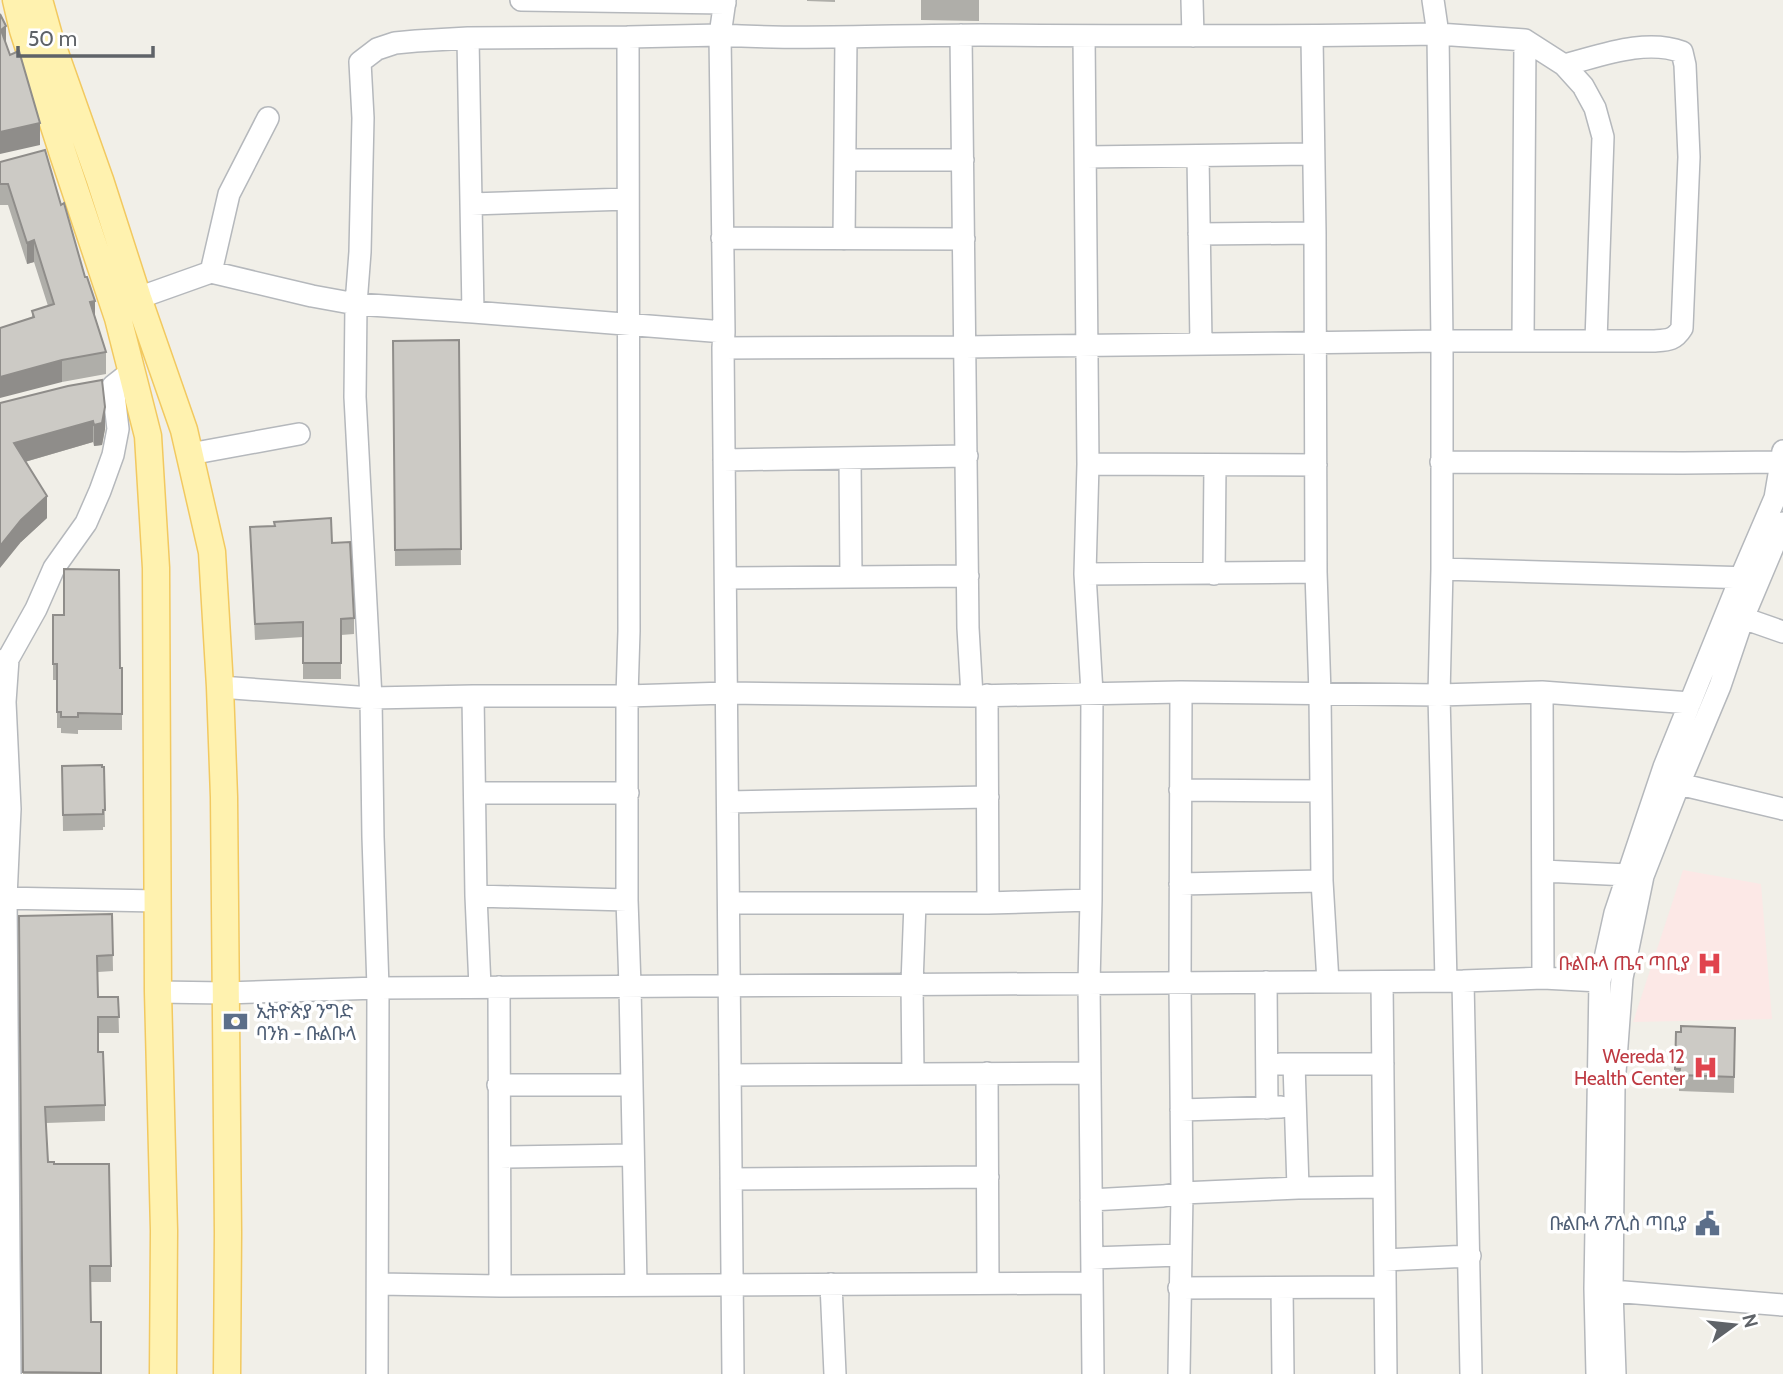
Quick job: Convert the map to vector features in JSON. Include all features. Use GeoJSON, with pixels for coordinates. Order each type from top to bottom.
{"type":"FeatureCollection","features":[{"type":"Feature","properties":{"kind":"main road"},"geometry":{"type":"LineString","coordinates":[[16,0],[23,30],[118,318],[123,378],[148,436],[156,581],[158,992],[164,1231],[163,1374]]}},
{"type":"Feature","properties":{"kind":"main road"},"geometry":{"type":"LineString","coordinates":[[39,0],[49,37],[184,430],[212,552],[224,797],[228,1233],[226,1374]]}},
{"type":"Feature","properties":{"kind":"street"},"geometry":{"type":"LineString","coordinates":[[521,0],[725,1],[720,35],[733,1374]]}},
{"type":"Feature","properties":{"kind":"street"},"geometry":{"type":"LineString","coordinates":[[1192,0],[1193,36]]}},
{"type":"Feature","properties":{"kind":"street"},"geometry":{"type":"LineString","coordinates":[[1433,0],[1437,34],[1442,341],[1439,695],[1470,1256],[1471,1374]]}},
{"type":"Feature","properties":{"kind":"street"},"geometry":{"type":"LineString","coordinates":[[377,1374],[378,988],[372,698],[355,397],[362,132],[360,62],[377,49],[395,43],[468,38],[720,35],[846,38],[1312,37],[1437,34],[1525,40],[1564,65],[1583,86],[1595,108],[1603,137],[1596,341]]}},
{"type":"Feature","properties":{"kind":"street"},"geometry":{"type":"LineString","coordinates":[[961,36],[968,628],[980,696],[988,797],[988,903]]}},
{"type":"Feature","properties":{"kind":"street"},"geometry":{"type":"LineString","coordinates":[[1084,36],[1088,464],[1085,574],[1092,693],[1089,983],[1093,1374]]}},
{"type":"Feature","properties":{"kind":"street"},"geometry":{"type":"LineString","coordinates":[[628,37],[627,900],[636,1285]]}},
{"type":"Feature","properties":{"kind":"street"},"geometry":{"type":"LineString","coordinates":[[1312,37],[1316,572],[1322,881],[1328,982]]}},
{"type":"Feature","properties":{"kind":"street"},"geometry":{"type":"LineString","coordinates":[[468,38],[473,312]]}},
{"type":"Feature","properties":{"kind":"street"},"geometry":{"type":"LineString","coordinates":[[844,239],[846,38]]}},
{"type":"Feature","properties":{"kind":"street"},"geometry":{"type":"LineString","coordinates":[[1523,341],[1525,40]]}},
{"type":"Feature","properties":{"kind":"street"},"geometry":{"type":"LineString","coordinates":[[138,298],[211,272],[356,304],[628,325],[723,340],[965,347],[1672,339],[1678,336],[1682,328],[1689,157],[1685,65],[1682,52],[1671,48],[1644,47],[1564,65]]}},
{"type":"Feature","properties":{"kind":"street"},"geometry":{"type":"LineString","coordinates":[[211,272],[229,194],[268,118]]}},
{"type":"Feature","properties":{"kind":"street"},"geometry":{"type":"LineString","coordinates":[[37,158],[63,154]]}},
{"type":"Feature","properties":{"kind":"street"},"geometry":{"type":"LineString","coordinates":[[1086,157],[1313,154]]}},
{"type":"Feature","properties":{"kind":"street"},"geometry":{"type":"LineString","coordinates":[[1198,156],[1201,343]]}},
{"type":"Feature","properties":{"kind":"street"},"geometry":{"type":"LineString","coordinates":[[845,160],[963,160]]}},
{"type":"Feature","properties":{"kind":"street"},"geometry":{"type":"LineString","coordinates":[[471,204],[628,199]]}},
{"type":"Feature","properties":{"kind":"street"},"geometry":{"type":"LineString","coordinates":[[1199,234],[1315,233]]}},
{"type":"Feature","properties":{"kind":"street"},"geometry":{"type":"LineString","coordinates":[[722,238],[964,239]]}},
{"type":"Feature","properties":{"kind":"street"},"geometry":{"type":"LineString","coordinates":[[10,1374],[4,1143],[3,898],[10,809],[4,776],[4,660],[36,609],[54,568],[86,523],[113,455],[123,378],[89,391]]}},
{"type":"Feature","properties":{"kind":"street"},"geometry":{"type":"LineString","coordinates":[[190,454],[299,434]]}},
{"type":"Feature","properties":{"kind":"street"},"geometry":{"type":"LineString","coordinates":[[724,460],[967,456]]}},
{"type":"Feature","properties":{"kind":"street"},"geometry":{"type":"LineString","coordinates":[[1441,462],[1782,457],[1775,498],[1751,578],[1743,618],[1720,687],[1643,876],[1622,978],[1614,1086],[1612,1291],[1615,1374]]}},
{"type":"Feature","properties":{"kind":"street"},"geometry":{"type":"LineString","coordinates":[[849,458],[851,577]]}},
{"type":"Feature","properties":{"kind":"street"},"geometry":{"type":"LineString","coordinates":[[1088,464],[1316,465]]}},
{"type":"Feature","properties":{"kind":"street"},"geometry":{"type":"LineString","coordinates":[[1214,574],[1215,465]]}},
{"type":"Feature","properties":{"kind":"street"},"geometry":{"type":"LineString","coordinates":[[1597,1374],[1595,1289],[1600,981],[1615,913],[1664,767],[1690,703],[1751,578],[1783,523]]}},
{"type":"Feature","properties":{"kind":"street"},"geometry":{"type":"LineString","coordinates":[[1442,569],[1751,578]]}},
{"type":"Feature","properties":{"kind":"street"},"geometry":{"type":"LineString","coordinates":[[1085,574],[1316,572]]}},
{"type":"Feature","properties":{"kind":"street"},"geometry":{"type":"LineString","coordinates":[[726,578],[968,576]]}},
{"type":"Feature","properties":{"kind":"street"},"geometry":{"type":"LineString","coordinates":[[1743,618],[1783,632]]}},
{"type":"Feature","properties":{"kind":"street"},"geometry":{"type":"LineString","coordinates":[[220,687],[372,698],[727,693],[980,696],[1181,692],[1439,695],[1542,692],[1690,703]]}},
{"type":"Feature","properties":{"kind":"street"},"geometry":{"type":"LineString","coordinates":[[1179,1374],[1182,1193],[1181,692]]}},
{"type":"Feature","properties":{"kind":"street"},"geometry":{"type":"LineString","coordinates":[[1542,692],[1543,978]]}},
{"type":"Feature","properties":{"kind":"street"},"geometry":{"type":"LineString","coordinates":[[473,696],[476,895],[490,987],[498,1085],[500,1286]]}},
{"type":"Feature","properties":{"kind":"street"},"geometry":{"type":"LineString","coordinates":[[1679,784],[1783,808]]}},
{"type":"Feature","properties":{"kind":"street"},"geometry":{"type":"LineString","coordinates":[[1181,790],[1321,791]]}},
{"type":"Feature","properties":{"kind":"street"},"geometry":{"type":"LineString","coordinates":[[475,793],[628,793]]}},
{"type":"Feature","properties":{"kind":"street"},"geometry":{"type":"LineString","coordinates":[[728,802],[988,797]]}},
{"type":"Feature","properties":{"kind":"street"},"geometry":{"type":"LineString","coordinates":[[1543,871],[1628,875]]}},
{"type":"Feature","properties":{"kind":"street"},"geometry":{"type":"LineString","coordinates":[[1180,884],[1322,881]]}},
{"type":"Feature","properties":{"kind":"street"},"geometry":{"type":"LineString","coordinates":[[476,895],[627,900]]}},
{"type":"Feature","properties":{"kind":"street"},"geometry":{"type":"LineString","coordinates":[[3,898],[158,901]]}},
{"type":"Feature","properties":{"kind":"street"},"geometry":{"type":"LineString","coordinates":[[729,903],[988,903],[1091,900]]}},
{"type":"Feature","properties":{"kind":"street"},"geometry":{"type":"LineString","coordinates":[[913,1074],[915,903]]}},
{"type":"Feature","properties":{"kind":"street"},"geometry":{"type":"LineString","coordinates":[[158,992],[729,985],[1382,982],[1543,978],[1600,981]]}},
{"type":"Feature","properties":{"kind":"street"},"geometry":{"type":"LineString","coordinates":[[1266,982],[1267,1108]]}},
{"type":"Feature","properties":{"kind":"street"},"geometry":{"type":"LineString","coordinates":[[1382,982],[1386,1374]]}},
{"type":"Feature","properties":{"kind":"street"},"geometry":{"type":"LineString","coordinates":[[1266,1064],[1383,1064]]}},
{"type":"Feature","properties":{"kind":"street"},"geometry":{"type":"LineString","coordinates":[[1294,1064],[1298,1188]]}},
{"type":"Feature","properties":{"kind":"street"},"geometry":{"type":"LineString","coordinates":[[987,1073],[988,1283]]}},
{"type":"Feature","properties":{"kind":"street"},"geometry":{"type":"LineString","coordinates":[[730,1075],[1090,1073]]}},
{"type":"Feature","properties":{"kind":"street"},"geometry":{"type":"LineString","coordinates":[[498,1085],[631,1085]]}},
{"type":"Feature","properties":{"kind":"street"},"geometry":{"type":"LineString","coordinates":[[1181,1110],[1296,1107]]}},
{"type":"Feature","properties":{"kind":"street"},"geometry":{"type":"LineString","coordinates":[[500,1157],[633,1155]]}},
{"type":"Feature","properties":{"kind":"street"},"geometry":{"type":"LineString","coordinates":[[731,1179],[988,1177]]}},
{"type":"Feature","properties":{"kind":"street"},"geometry":{"type":"LineString","coordinates":[[1091,1200],[1182,1193],[1384,1187]]}},
{"type":"Feature","properties":{"kind":"street"},"geometry":{"type":"LineString","coordinates":[[1092,1258],[1180,1255]]}},
{"type":"Feature","properties":{"kind":"street"},"geometry":{"type":"LineString","coordinates":[[1385,1260],[1470,1256]]}},
{"type":"Feature","properties":{"kind":"street"},"geometry":{"type":"LineString","coordinates":[[378,1284],[500,1286],[1092,1283]]}},
{"type":"Feature","properties":{"kind":"street"},"geometry":{"type":"LineString","coordinates":[[831,1284],[835,1374]]}},
{"type":"Feature","properties":{"kind":"street"},"geometry":{"type":"LineString","coordinates":[[1180,1288],[1385,1287]]}},
{"type":"Feature","properties":{"kind":"street"},"geometry":{"type":"LineString","coordinates":[[1282,1288],[1283,1374]]}},
{"type":"Feature","properties":{"kind":"street"},"geometry":{"type":"LineString","coordinates":[[1612,1291],[1783,1304]]}},
{"type":"Feature","properties":{"kind":"shaded area","name":"ቡልቡላ ጤና ጣቢያ"},"geometry":{"type":"Polygon","coordinates":[[[1683,870],[1761,884],[1772,1019],[1633,1022],[1683,870]]]}},
{"type":"Feature","properties":{"kind":"building"},"geometry":{"type":"Polygon","coordinates":[[[0,14],[6,26],[1,30],[10,55],[19,51],[40,123],[0,132],[0,14]]]}},
{"type":"Feature","properties":{"kind":"building"},"geometry":{"type":"Polygon","coordinates":[[[45,150],[95,301],[90,302],[106,352],[62,360],[0,377],[0,328],[34,317],[32,311],[54,304],[34,240],[27,243],[8,184],[0,184],[0,162],[45,150]]]}},
{"type":"Feature","properties":{"kind":"building"},"geometry":{"type":"Polygon","coordinates":[[[459,340],[461,549],[395,550],[393,341],[459,340]]]}},
{"type":"Feature","properties":{"kind":"building"},"geometry":{"type":"Polygon","coordinates":[[[102,380],[105,407],[102,423],[94,425],[93,421],[14,443],[47,496],[21,520],[0,546],[0,403],[102,380]]]}},
{"type":"Feature","properties":{"kind":"building"},"geometry":{"type":"Polygon","coordinates":[[[331,518],[332,543],[350,542],[354,618],[341,619],[341,663],[303,663],[303,622],[255,624],[250,527],[275,526],[274,522],[331,518]]]}},
{"type":"Feature","properties":{"kind":"building"},"geometry":{"type":"Polygon","coordinates":[[[64,569],[119,570],[122,714],[78,713],[78,717],[61,717],[61,712],[57,712],[53,615],[64,615],[64,569]]]}},
{"type":"Feature","properties":{"kind":"building"},"geometry":{"type":"Polygon","coordinates":[[[102,765],[103,814],[63,815],[62,766],[102,765]]]}},
{"type":"Feature","properties":{"kind":"building"},"geometry":{"type":"Polygon","coordinates":[[[112,914],[113,955],[97,956],[98,997],[118,997],[119,1017],[98,1017],[98,1052],[103,1052],[105,1105],[45,1107],[48,1162],[109,1164],[111,1266],[90,1266],[91,1322],[101,1322],[101,1373],[23,1372],[19,916],[112,914]]]}},
{"type":"Feature","properties":{"kind":"building","name":"Wereda 12 Health Center"},"geometry":{"type":"Polygon","coordinates":[[[1681,1026],[1735,1028],[1734,1077],[1679,1075],[1680,1069],[1675,1069],[1676,1032],[1681,1032],[1681,1026]]]}},
{"type":"Feature","properties":{"kind":"place","name":"ቡልቡላ ጤና ጣቢያ"},"geometry":{"type":"Point","coordinates":[1710,963]}},
{"type":"Feature","properties":{"kind":"place","name":"ኢትዮጵያ ንግድ ባንክ - ቡልቡላ"},"geometry":{"type":"Point","coordinates":[236,1022]}},
{"type":"Feature","properties":{"kind":"place","name":"Wereda 12 Health Center"},"geometry":{"type":"Point","coordinates":[1705,1067]}},
{"type":"Feature","properties":{"kind":"place","name":"ቡልቡላ ፖሊስ ጣቢያ"},"geometry":{"type":"Point","coordinates":[1707,1223]}}]}
